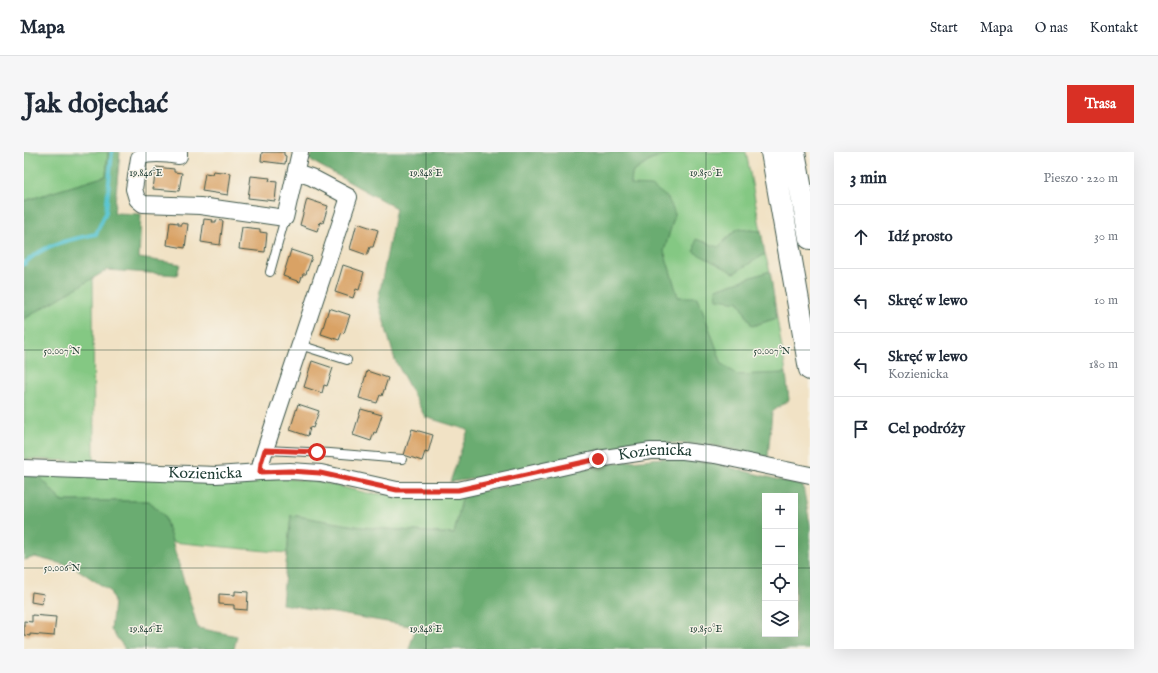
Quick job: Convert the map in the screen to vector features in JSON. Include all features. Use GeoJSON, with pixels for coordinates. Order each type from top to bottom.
{"type":"FeatureCollection","features":[{"type":"Feature","properties":{"kind":"highway"},"geometry":{"type":"LineString","coordinates":[[772,152],[810,369]]}},
{"type":"Feature","properties":{"kind":"highway"},"geometry":{"type":"LineString","coordinates":[[794,152],[810,238]]}},
{"type":"Feature","properties":{"kind":"street"},"geometry":{"type":"LineString","coordinates":[[179,152],[179,156],[148,152],[141,155],[137,162],[134,190],[137,199],[143,204],[200,206],[285,218],[300,152]]}},
{"type":"Feature","properties":{"kind":"street"},"geometry":{"type":"LineString","coordinates":[[260,472],[265,450],[348,197],[311,177],[296,172]]}},
{"type":"Feature","properties":{"kind":"street","name":"Kozienicka"},"geometry":{"type":"LineString","coordinates":[[24,468],[216,475],[290,471],[320,473],[397,490],[458,490],[598,459],[651,451],[683,451],[715,455],[810,475]]}},
{"type":"Feature","properties":{"kind":"lane"},"geometry":{"type":"LineString","coordinates":[[270,272],[285,218]]}},
{"type":"Feature","properties":{"kind":"lane"},"geometry":{"type":"LineString","coordinates":[[300,345],[347,360]]}},
{"type":"Feature","properties":{"kind":"lane"},"geometry":{"type":"LineString","coordinates":[[265,450],[330,453],[402,460]]}},
{"type":"Feature","properties":{"kind":"green space"},"geometry":{"type":"Polygon","coordinates":[[[24,152],[108,152],[106,176],[24,201],[24,152]]]}},
{"type":"Feature","properties":{"kind":"green space"},"geometry":{"type":"Polygon","coordinates":[[[108,152],[120,152],[114,213],[141,214],[139,258],[180,264],[177,275],[107,270],[24,319],[24,201],[106,176],[108,152]]]}},
{"type":"Feature","properties":{"kind":"green space"},"geometry":{"type":"Polygon","coordinates":[[[314,152],[676,152],[651,160],[632,173],[631,185],[652,186],[668,198],[675,214],[664,251],[678,297],[698,297],[722,364],[737,375],[786,373],[789,400],[772,412],[768,457],[710,445],[647,442],[488,477],[450,482],[468,430],[425,417],[395,360],[378,301],[396,208],[308,159],[314,152]]]}},
{"type":"Feature","properties":{"kind":"green space"},"geometry":{"type":"Polygon","coordinates":[[[676,152],[746,152],[761,231],[737,229],[718,247],[734,273],[765,254],[770,271],[716,289],[739,302],[752,326],[777,318],[786,373],[737,375],[722,364],[698,298],[678,297],[664,251],[675,214],[631,185],[632,173],[651,160],[676,152]]]}},
{"type":"Feature","properties":{"kind":"green space"},"geometry":{"type":"Polygon","coordinates":[[[737,229],[761,231],[765,254],[734,273],[694,252],[696,239],[718,247],[737,229]]]}},
{"type":"Feature","properties":{"kind":"green space"},"geometry":{"type":"Polygon","coordinates":[[[770,271],[777,318],[752,326],[739,302],[717,299],[716,289],[770,271]]]}},
{"type":"Feature","properties":{"kind":"green space"},"geometry":{"type":"Polygon","coordinates":[[[93,278],[94,462],[24,459],[24,319],[93,278]]]}},
{"type":"Feature","properties":{"kind":"green space"},"geometry":{"type":"Polygon","coordinates":[[[663,458],[713,463],[803,486],[810,525],[810,649],[409,649],[416,627],[282,604],[291,515],[361,527],[454,534],[463,495],[610,463],[663,458]]]}},
{"type":"Feature","properties":{"kind":"green space"},"geometry":{"type":"Polygon","coordinates":[[[24,473],[37,473],[61,501],[149,501],[164,515],[198,628],[237,636],[234,649],[124,649],[111,630],[114,602],[110,591],[74,567],[35,557],[24,560],[24,473]]]}},
{"type":"Feature","properties":{"kind":"green space"},"geometry":{"type":"Polygon","coordinates":[[[37,473],[282,478],[321,482],[367,493],[426,497],[463,495],[454,534],[361,527],[291,515],[287,553],[172,542],[164,515],[149,501],[61,501],[37,473]]]}},
{"type":"Feature","properties":{"kind":"building"},"geometry":{"type":"Polygon","coordinates":[[[262,152],[284,152],[284,155],[286,156],[285,164],[261,161],[262,152]]]}},
{"type":"Feature","properties":{"kind":"building"},"geometry":{"type":"Polygon","coordinates":[[[156,167],[174,169],[174,172],[182,173],[179,191],[153,189],[156,167]]]}},
{"type":"Feature","properties":{"kind":"building"},"geometry":{"type":"Polygon","coordinates":[[[213,171],[231,173],[228,195],[202,191],[205,173],[212,174],[213,171]]]}},
{"type":"Feature","properties":{"kind":"building"},"geometry":{"type":"Polygon","coordinates":[[[251,176],[270,178],[269,181],[277,182],[275,201],[248,198],[251,176]]]}},
{"type":"Feature","properties":{"kind":"building"},"geometry":{"type":"Polygon","coordinates":[[[307,199],[328,206],[323,223],[320,222],[317,231],[300,225],[307,199]]]}},
{"type":"Feature","properties":{"kind":"building"},"geometry":{"type":"Polygon","coordinates":[[[204,219],[213,220],[212,222],[216,222],[216,220],[223,221],[220,245],[201,242],[204,219]]]}},
{"type":"Feature","properties":{"kind":"building"},"geometry":{"type":"Polygon","coordinates":[[[170,222],[178,223],[178,225],[181,225],[181,223],[188,224],[185,248],[167,245],[170,222]]]}},
{"type":"Feature","properties":{"kind":"building"},"geometry":{"type":"Polygon","coordinates":[[[357,223],[378,230],[373,247],[370,247],[367,255],[350,249],[357,223]]]}},
{"type":"Feature","properties":{"kind":"building"},"geometry":{"type":"Polygon","coordinates":[[[242,227],[260,229],[260,232],[267,233],[265,252],[239,249],[242,227]]]}},
{"type":"Feature","properties":{"kind":"building"},"geometry":{"type":"Polygon","coordinates":[[[291,250],[312,257],[306,274],[303,274],[300,282],[283,276],[291,250]]]}},
{"type":"Feature","properties":{"kind":"building"},"geometry":{"type":"Polygon","coordinates":[[[343,265],[364,272],[359,290],[356,289],[353,298],[335,292],[343,265]]]}},
{"type":"Feature","properties":{"kind":"building"},"geometry":{"type":"Polygon","coordinates":[[[329,308],[350,315],[344,333],[342,332],[339,340],[321,334],[329,308]]]}},
{"type":"Feature","properties":{"kind":"building"},"geometry":{"type":"Polygon","coordinates":[[[312,361],[333,368],[327,386],[324,385],[322,393],[304,387],[312,361]]]}},
{"type":"Feature","properties":{"kind":"building"},"geometry":{"type":"Polygon","coordinates":[[[367,371],[388,378],[382,396],[380,395],[377,403],[359,398],[367,371]]]}},
{"type":"Feature","properties":{"kind":"building"},"geometry":{"type":"Polygon","coordinates":[[[298,404],[319,411],[313,428],[310,427],[308,436],[290,430],[298,404]]]}},
{"type":"Feature","properties":{"kind":"building"},"geometry":{"type":"Polygon","coordinates":[[[361,409],[382,415],[376,433],[374,432],[371,441],[353,435],[361,409]]]}},
{"type":"Feature","properties":{"kind":"building"},"geometry":{"type":"Polygon","coordinates":[[[412,429],[433,435],[428,453],[425,452],[422,461],[404,455],[412,429]]]}},
{"type":"Feature","properties":{"kind":"building"},"geometry":{"type":"Polygon","coordinates":[[[235,591],[248,592],[247,610],[234,609],[234,605],[219,604],[219,594],[235,595],[235,591]]]}},
{"type":"Feature","properties":{"kind":"building"},"geometry":{"type":"Polygon","coordinates":[[[32,592],[44,594],[42,604],[31,602],[32,592]]]}},
{"type":"Feature","properties":{"kind":"building"},"geometry":{"type":"Polygon","coordinates":[[[32,615],[56,617],[54,636],[24,635],[24,621],[32,622],[32,615]]]}},
{"type":"Feature","properties":{"kind":"waterway"},"geometry":{"type":"LineString","coordinates":[[24,264],[40,251],[58,243],[96,234],[106,212],[112,152]]}},
{"type":"Feature","properties":{"kind":"route"},"geometry":{"type":"LineString","coordinates":[[317,452],[265,450],[260,472],[290,471],[320,473],[397,490],[458,490],[598,459]]}}]}
